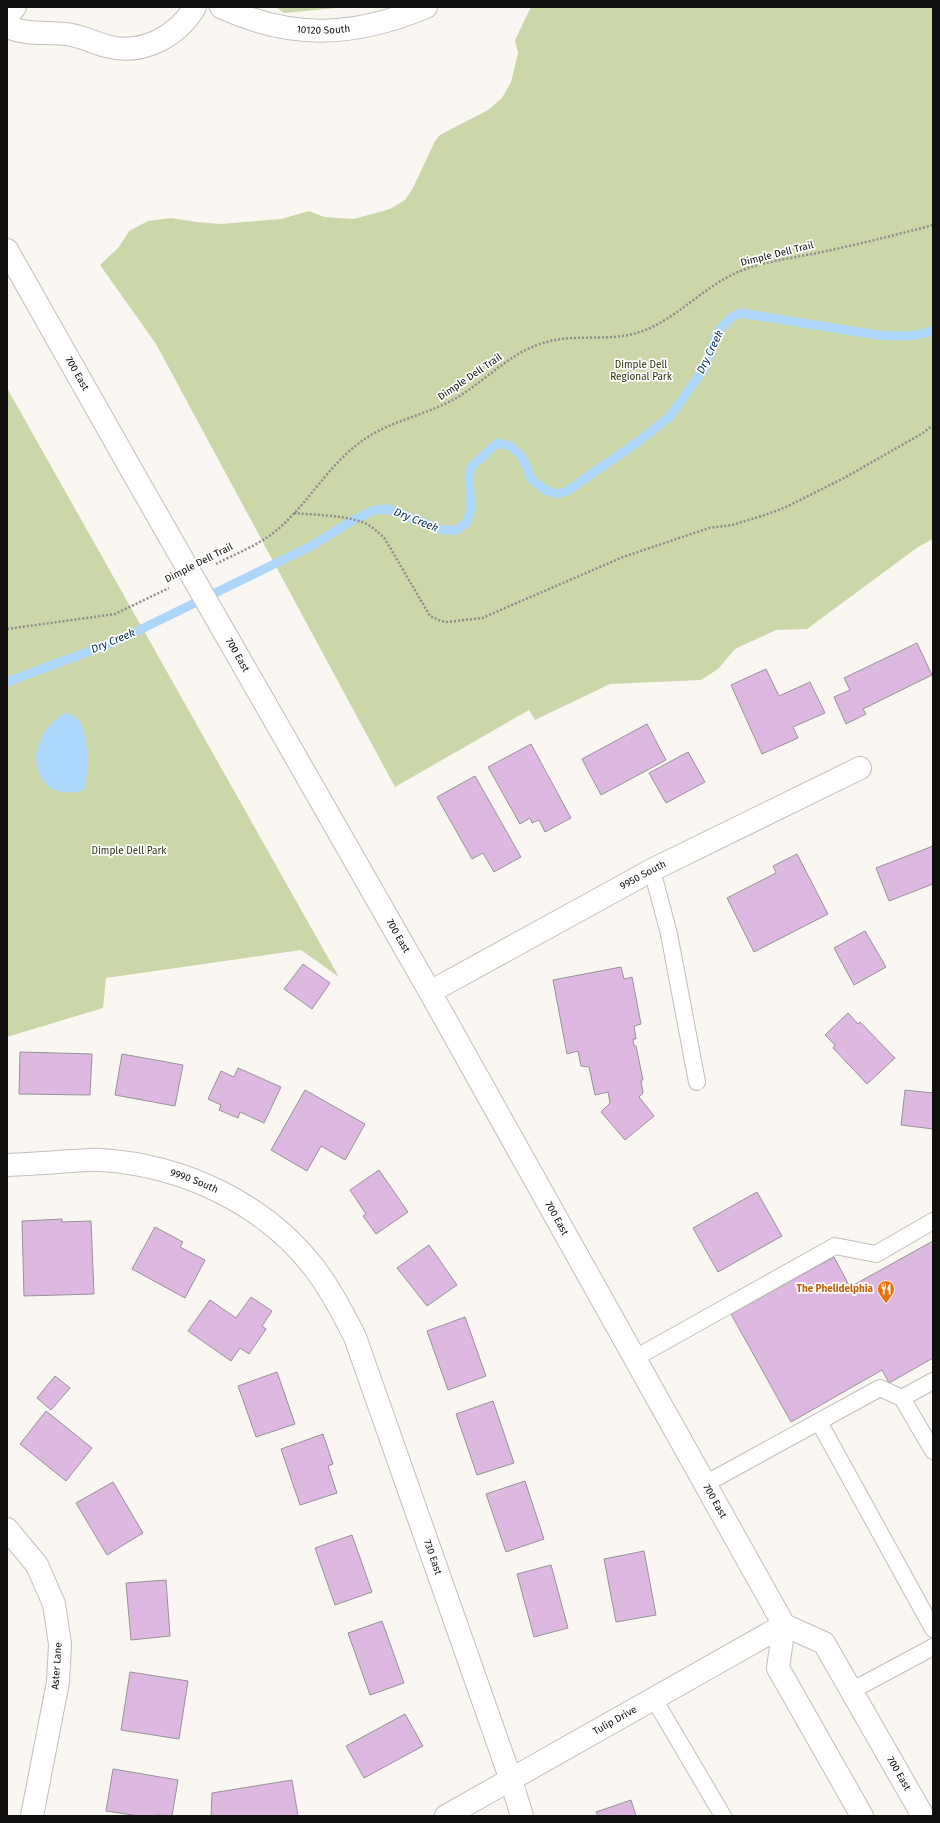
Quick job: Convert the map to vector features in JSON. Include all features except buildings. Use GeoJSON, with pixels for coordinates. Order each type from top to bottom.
{"type":"FeatureCollection","features":[{"type":"Feature","properties":{"kind":"street"},"geometry":{"type":"LineString","coordinates":[[7,17],[15,7]]}},
{"type":"Feature","properties":{"kind":"street"},"geometry":{"type":"LineString","coordinates":[[7,27],[18,31],[74,36],[107,46],[133,48],[148,45],[163,39],[187,19],[195,7]]}},
{"type":"Feature","properties":{"kind":"street","name":"10120 South"},"geometry":{"type":"LineString","coordinates":[[221,7],[263,24],[297,30],[332,31],[369,26],[402,17],[426,7]]}},
{"type":"Feature","properties":{"kind":"street","name":"700 East"},"geometry":{"type":"LineString","coordinates":[[7,250],[430,992],[784,1625],[824,1643],[923,1816]]}},
{"type":"Feature","properties":{"kind":"street","name":"9950 South"},"geometry":{"type":"LineString","coordinates":[[430,992],[652,870],[860,768]]}},
{"type":"Feature","properties":{"kind":"street","name":"9990 South"},"geometry":{"type":"LineString","coordinates":[[7,1165],[100,1160],[150,1167],[199,1181],[243,1205],[282,1233],[315,1268],[337,1302]]}},
{"type":"Feature","properties":{"kind":"street","name":"730 East"},"geometry":{"type":"LineString","coordinates":[[337,1302],[358,1343],[511,1780],[522,1816]]}},
{"type":"Feature","properties":{"kind":"street","name":"Aster Lane"},"geometry":{"type":"LineString","coordinates":[[7,1529],[37,1565],[54,1604],[60,1644],[58,1682],[32,1816]]}},
{"type":"Feature","properties":{"kind":"street"},"geometry":{"type":"LineString","coordinates":[[784,1625],[778,1668],[857,1814]]}},
{"type":"Feature","properties":{"kind":"street","name":"Tulip Drive"},"geometry":{"type":"LineString","coordinates":[[446,1816],[784,1625]]}},
{"type":"Feature","properties":{"kind":"lane"},"geometry":{"type":"LineString","coordinates":[[652,870],[669,934],[697,1082]]}},
{"type":"Feature","properties":{"kind":"lane"},"geometry":{"type":"LineString","coordinates":[[635,1358],[835,1246],[876,1254],[933,1221]]}},
{"type":"Feature","properties":{"kind":"lane"},"geometry":{"type":"LineString","coordinates":[[902,1398],[933,1381]]}},
{"type":"Feature","properties":{"kind":"lane"},"geometry":{"type":"LineString","coordinates":[[705,1484],[880,1388],[902,1398],[933,1452]]}},
{"type":"Feature","properties":{"kind":"lane"},"geometry":{"type":"LineString","coordinates":[[819,1422],[933,1629]]}},
{"type":"Feature","properties":{"kind":"lane"},"geometry":{"type":"LineString","coordinates":[[851,1691],[933,1646]]}},
{"type":"Feature","properties":{"kind":"lane"},"geometry":{"type":"LineString","coordinates":[[654,1699],[723,1816]]}},
{"type":"Feature","properties":{"kind":"path","name":"Dimple Dell Trail"},"geometry":{"type":"LineString","coordinates":[[214,564],[275,532],[294,513],[345,453],[359,442],[387,426],[438,408],[461,395],[521,352],[556,339],[605,338],[637,333],[669,318],[686,304],[720,281],[738,272],[758,265],[842,248],[933,225]]}},
{"type":"Feature","properties":{"kind":"path"},"geometry":{"type":"LineString","coordinates":[[294,513],[338,517],[362,522],[375,529],[385,539],[430,616],[441,621],[448,622],[482,618],[623,557],[678,537],[709,528],[732,525],[786,507],[844,478],[933,425]]}},
{"type":"Feature","properties":{"kind":"path","name":"Dimple Dell Trail"},"geometry":{"type":"LineString","coordinates":[[7,629],[115,614],[126,610],[174,585]]}},
{"type":"Feature","properties":{"kind":"green space"},"geometry":{"type":"Polygon","coordinates":[[[276,7],[347,7],[284,13],[276,7]]]}},
{"type":"Feature","properties":{"kind":"green space","name":"Dimple Dell Regional Park"},"geometry":{"type":"Polygon","coordinates":[[[531,7],[933,7],[933,539],[918,547],[807,629],[776,630],[735,649],[718,669],[701,680],[610,684],[535,720],[529,710],[395,787],[156,344],[100,265],[119,247],[129,231],[148,221],[171,218],[221,224],[281,219],[309,211],[324,217],[354,219],[390,209],[405,200],[413,188],[435,141],[440,135],[488,110],[502,98],[511,82],[518,53],[515,40],[531,7]]]}},
{"type":"Feature","properties":{"kind":"green space","name":"Dimple Dell Park"},"geometry":{"type":"Polygon","coordinates":[[[7,388],[339,977],[301,950],[106,978],[103,1008],[7,1037],[7,388]]]}},
{"type":"Feature","properties":{"kind":"water"},"geometry":{"type":"Polygon","coordinates":[[[65,713],[73,715],[79,721],[86,740],[87,751],[87,773],[84,789],[71,793],[54,790],[49,787],[39,774],[36,764],[36,754],[43,735],[49,726],[65,713]]]}},
{"type":"Feature","properties":{"kind":"waterway","name":"Dry Creek"},"geometry":{"type":"LineString","coordinates":[[7,682],[119,640],[313,545],[353,520],[374,510],[388,509],[442,530],[457,530],[466,523],[471,509],[469,476],[471,467],[497,443],[510,446],[519,454],[527,467],[531,479],[545,490],[557,494],[567,491],[639,441],[669,417],[704,369],[717,333],[730,318],[740,313],[877,335],[913,335],[926,333],[933,330]]}},
{"type":"Feature","properties":{"kind":"place","name":"The Phelidelphia"},"geometry":{"type":"Point","coordinates":[886,1304]}}]}
